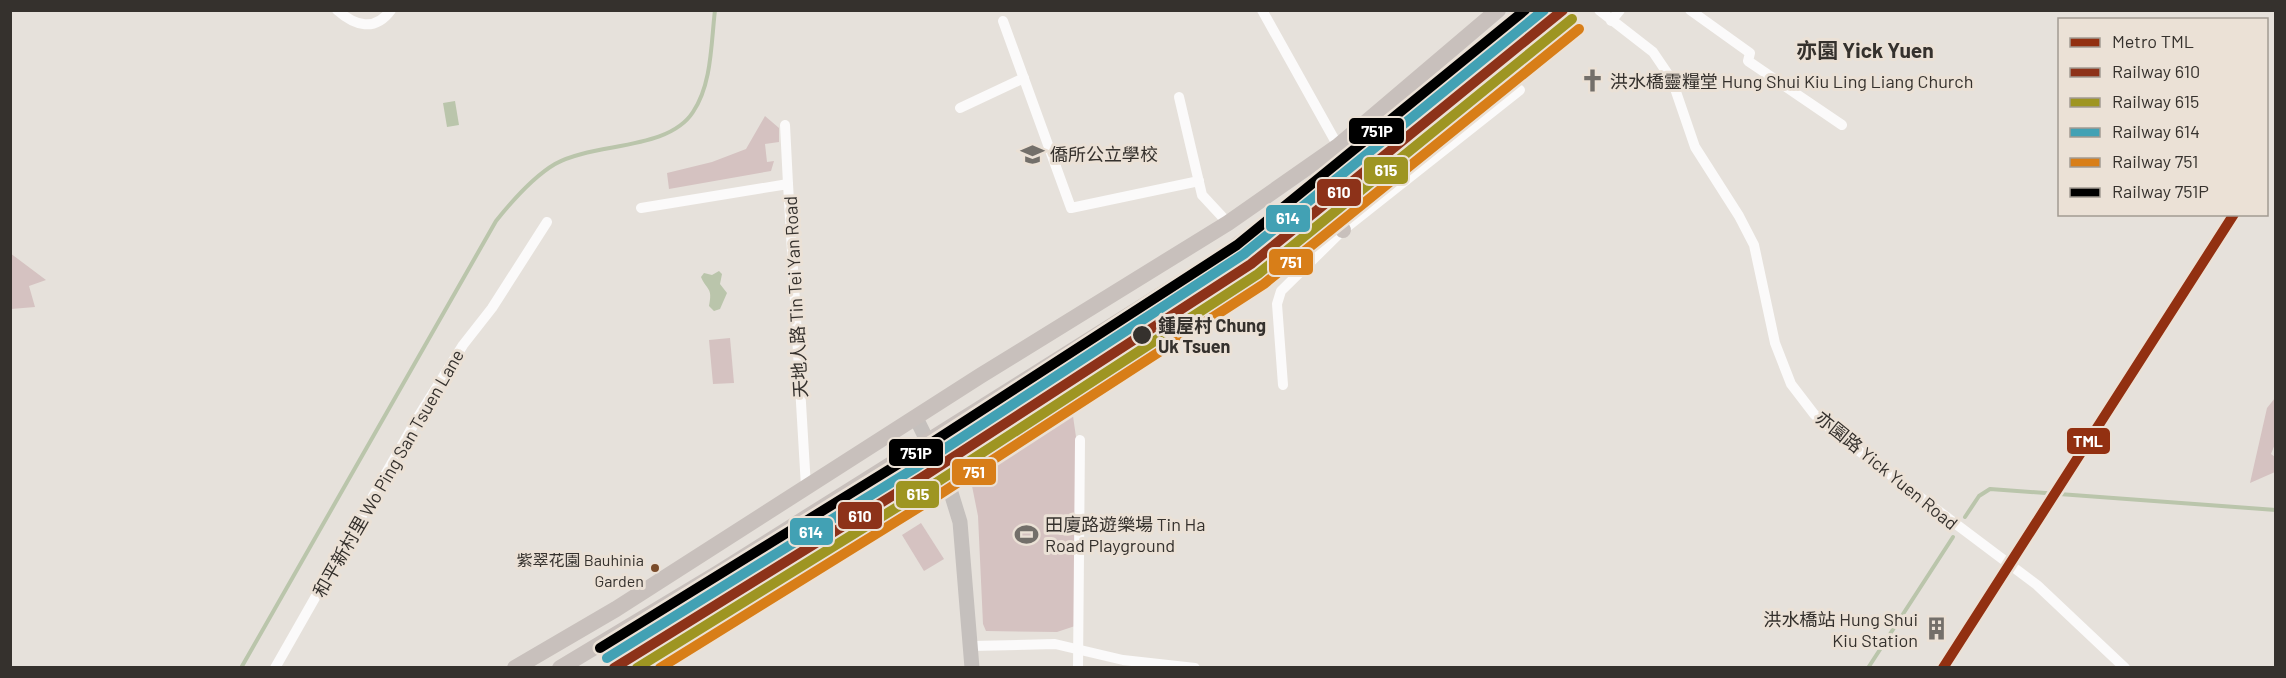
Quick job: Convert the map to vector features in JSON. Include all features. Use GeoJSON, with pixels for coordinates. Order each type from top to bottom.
{"type":"FeatureCollection","features":[{"type":"Feature","properties":{"kind":"main road"},"geometry":{"type":"LineString","coordinates":[[516,668],[608,614],[1228,223],[1338,146],[1498,10]]}},
{"type":"Feature","properties":{"kind":"main road"},"geometry":{"type":"LineString","coordinates":[[560,668],[718,573],[1226,254],[1296,200],[1305,189],[1339,169],[1529,10]]}},
{"type":"Feature","properties":{"kind":"main road"},"geometry":{"type":"LineString","coordinates":[[1323,202],[1339,169]]}},
{"type":"Feature","properties":{"kind":"main road"},"geometry":{"type":"LineString","coordinates":[[1296,200],[1323,202]]}},
{"type":"Feature","properties":{"kind":"main road"},"geometry":{"type":"LineString","coordinates":[[1323,202],[1342,230]]}},
{"type":"Feature","properties":{"kind":"main road"},"geometry":{"type":"LineString","coordinates":[[1228,223],[1244,239]]}},
{"type":"Feature","properties":{"kind":"street"},"geometry":{"type":"LineString","coordinates":[[337,10],[352,22],[369,25],[385,18],[391,10]]}},
{"type":"Feature","properties":{"kind":"street"},"geometry":{"type":"LineString","coordinates":[[1262,10],[1338,146]]}},
{"type":"Feature","properties":{"kind":"street","name":"亦園路 Yick Yuen Road"},"geometry":{"type":"LineString","coordinates":[[1599,10],[1653,52],[1672,80],[1695,147],[1749,234],[1775,342],[1791,384],[1808,406],[1834,433],[2037,585],[2125,668]]}},
{"type":"Feature","properties":{"kind":"street"},"geometry":{"type":"LineString","coordinates":[[1611,21],[1620,10]]}},
{"type":"Feature","properties":{"kind":"street"},"geometry":{"type":"LineString","coordinates":[[1690,10],[1750,53],[1748,61],[1842,125]]}},
{"type":"Feature","properties":{"kind":"street"},"geometry":{"type":"LineString","coordinates":[[1003,21],[1071,208],[1199,181]]}},
{"type":"Feature","properties":{"kind":"street"},"geometry":{"type":"LineString","coordinates":[[960,108],[1024,78]]}},
{"type":"Feature","properties":{"kind":"street"},"geometry":{"type":"LineString","coordinates":[[1283,385],[1277,304],[1281,291],[1342,230],[1520,90]]}},
{"type":"Feature","properties":{"kind":"street"},"geometry":{"type":"LineString","coordinates":[[1179,97],[1202,195],[1228,223]]}},
{"type":"Feature","properties":{"kind":"street"},"geometry":{"type":"LineString","coordinates":[[784,125],[788,184]]}},
{"type":"Feature","properties":{"kind":"street","name":"天地人路 Tin Tei Yan Road"},"geometry":{"type":"LineString","coordinates":[[641,208],[788,184],[806,488]]}},
{"type":"Feature","properties":{"kind":"street","name":"和平新村里 Wo Ping San Tsuen Lane"},"geometry":{"type":"LineString","coordinates":[[275,668],[418,417],[463,345],[492,308],[547,222]]}},
{"type":"Feature","properties":{"kind":"street"},"geometry":{"type":"LineString","coordinates":[[916,418],[948,483],[960,522],[972,646],[972,668]]}},
{"type":"Feature","properties":{"kind":"street"},"geometry":{"type":"LineString","coordinates":[[1078,668],[1080,440]]}},
{"type":"Feature","properties":{"kind":"street"},"geometry":{"type":"LineString","coordinates":[[972,646],[1055,644],[1123,660],[1195,668]]}},
{"type":"Feature","properties":{"kind":"shaded area"},"geometry":{"type":"Polygon","coordinates":[[[455,101],[459,125],[447,127],[443,103],[455,101]]]}},
{"type":"Feature","properties":{"kind":"shaded area"},"geometry":{"type":"Polygon","coordinates":[[[765,116],[779,128],[779,142],[765,144],[767,162],[774,161],[771,171],[669,189],[667,173],[712,162],[746,149],[765,116]]]}},
{"type":"Feature","properties":{"kind":"shaded area"},"geometry":{"type":"Polygon","coordinates":[[[10,253],[46,280],[29,286],[35,307],[11,309],[10,253]]]}},
{"type":"Feature","properties":{"kind":"shaded area"},"geometry":{"type":"Polygon","coordinates":[[[719,271],[722,274],[720,284],[727,293],[720,309],[714,311],[709,306],[710,292],[701,277],[704,273],[712,275],[719,271]]]}},
{"type":"Feature","properties":{"kind":"shaded area"},"geometry":{"type":"Polygon","coordinates":[[[730,338],[734,383],[713,384],[709,340],[730,338]]]}},
{"type":"Feature","properties":{"kind":"shaded area"},"geometry":{"type":"Polygon","coordinates":[[[2275,398],[2275,444],[2271,454],[2275,457],[2275,472],[2250,483],[2267,408],[2275,398]]]}},
{"type":"Feature","properties":{"kind":"shaded area","name":"田廈路遊樂場 Tin Ha Road Playground"},"geometry":{"type":"Polygon","coordinates":[[[1068,411],[1073,416],[1076,437],[1075,626],[1057,632],[986,631],[983,624],[978,516],[970,476],[1068,411]]]}},
{"type":"Feature","properties":{"kind":"shaded area"},"geometry":{"type":"Polygon","coordinates":[[[921,523],[944,559],[924,571],[902,535],[921,523]]]}},
{"type":"Feature","properties":{"kind":"waterway"},"geometry":{"type":"LineString","coordinates":[[241,668],[496,221],[531,182],[555,164],[590,152],[649,140],[681,125],[693,112],[704,89],[710,63],[715,10]]}},
{"type":"Feature","properties":{"kind":"waterway"},"geometry":{"type":"LineString","coordinates":[[1965,517],[1979,496],[1990,489],[2276,510]]}},
{"type":"Feature","properties":{"kind":"waterway"},"geometry":{"type":"LineString","coordinates":[[1868,668],[1953,537]]}},
{"type":"Feature","properties":{"kind":"metro line","name":"TML"},"geometry":{"type":"LineString","coordinates":[[1943,668],[2233,216]]}},
{"type":"Feature","properties":{"kind":"rail line","name":"751P"},"geometry":{"type":"LineString","coordinates":[[600,648],[908,458],[1237,245],[1525,10]]}},
{"type":"Feature","properties":{"kind":"rail line","name":"614"},"geometry":{"type":"LineString","coordinates":[[607,658],[915,468],[1244,254],[1544,10]]}},
{"type":"Feature","properties":{"kind":"rail line","name":"610"},"geometry":{"type":"LineString","coordinates":[[614,668],[921,478],[1251,264],[1563,10]]}},
{"type":"Feature","properties":{"kind":"rail line","name":"615"},"geometry":{"type":"LineString","coordinates":[[637,668],[928,488],[1258,274],[1572,19]]}},
{"type":"Feature","properties":{"kind":"rail line","name":"751"},"geometry":{"type":"LineString","coordinates":[[660,668],[934,498],[1264,284],[1579,29]]}},
{"type":"Feature","properties":{"kind":"place","name":"洪水橋靈糧堂 Hung Shui Kiu Ling Liang Church"},"geometry":{"type":"Point","coordinates":[1592,81]}},
{"type":"Feature","properties":{"kind":"place","name":"僑所公立學校"},"geometry":{"type":"Point","coordinates":[1032,154]}},
{"type":"Feature","properties":{"kind":"place","name":"鍾屋村 Chung Uk Tsuen"},"geometry":{"type":"Point","coordinates":[1142,335]}},
{"type":"Feature","properties":{"kind":"place","name":"田廈路遊樂場 Tin Ha Road Playground"},"geometry":{"type":"Point","coordinates":[1027,534]}},
{"type":"Feature","properties":{"kind":"place","name":"紫翠花園 Bauhinia Garden"},"geometry":{"type":"Point","coordinates":[655,568]}},
{"type":"Feature","properties":{"kind":"place","name":"洪水橋站 Hung Shui Kiu Station"},"geometry":{"type":"Point","coordinates":[1936,629]}},
{"type":"Feature","properties":{"kind":"district","name":"亦園 Yick Yuen"},"geometry":{"type":"Point","coordinates":[1865,49]}}]}
